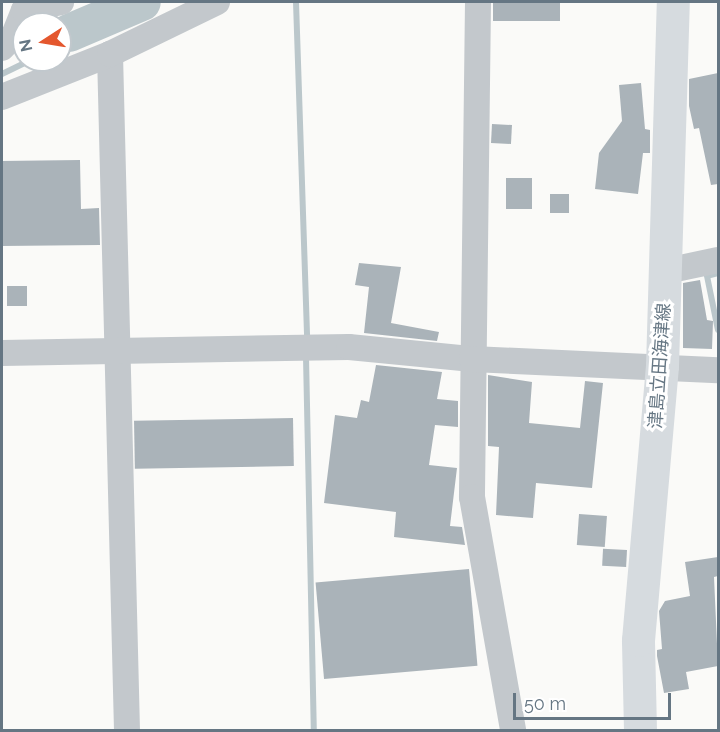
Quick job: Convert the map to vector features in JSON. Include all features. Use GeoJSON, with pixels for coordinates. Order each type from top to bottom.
{"type":"FeatureCollection","features":[{"type":"Feature","properties":{"kind":"main road","name":"津島立田海津線"},"geometry":{"type":"LineString","coordinates":[[640,730],[638,640],[662,366],[673,2]]}},
{"type":"Feature","properties":{"kind":"street"},"geometry":{"type":"LineString","coordinates":[[39,12],[61,2]]}},
{"type":"Feature","properties":{"kind":"street"},"geometry":{"type":"LineString","coordinates":[[2,97],[110,54],[217,2]]}},
{"type":"Feature","properties":{"kind":"street"},"geometry":{"type":"LineString","coordinates":[[478,2],[472,497],[513,730]]}},
{"type":"Feature","properties":{"kind":"street"},"geometry":{"type":"LineString","coordinates":[[110,54],[127,730]]}},
{"type":"Feature","properties":{"kind":"street"},"geometry":{"type":"LineString","coordinates":[[666,271],[718,260]]}},
{"type":"Feature","properties":{"kind":"street"},"geometry":{"type":"LineString","coordinates":[[2,353],[349,347],[472,359],[718,370]]}},
{"type":"Feature","properties":{"kind":"building"},"geometry":{"type":"Polygon","coordinates":[[[493,2],[560,2],[560,21],[493,21],[493,2]]]}},
{"type":"Feature","properties":{"kind":"building"},"geometry":{"type":"Polygon","coordinates":[[[718,73],[718,184],[711,185],[699,128],[694,129],[689,106],[689,79],[718,73]]]}},
{"type":"Feature","properties":{"kind":"building"},"geometry":{"type":"Polygon","coordinates":[[[641,83],[645,129],[650,130],[650,153],[643,153],[638,194],[595,189],[599,153],[622,121],[619,85],[641,83]]]}},
{"type":"Feature","properties":{"kind":"building"},"geometry":{"type":"Polygon","coordinates":[[[492,124],[512,125],[511,144],[491,143],[492,124]]]}},
{"type":"Feature","properties":{"kind":"building"},"geometry":{"type":"Polygon","coordinates":[[[80,160],[81,209],[99,208],[100,245],[2,246],[2,161],[80,160]]]}},
{"type":"Feature","properties":{"kind":"building"},"geometry":{"type":"Polygon","coordinates":[[[506,178],[532,178],[532,209],[506,209],[506,178]]]}},
{"type":"Feature","properties":{"kind":"building"},"geometry":{"type":"Polygon","coordinates":[[[550,194],[569,194],[569,213],[550,213],[550,194]]]}},
{"type":"Feature","properties":{"kind":"building"},"geometry":{"type":"Polygon","coordinates":[[[359,263],[401,267],[391,323],[439,332],[437,341],[364,333],[369,287],[355,285],[359,263]]]}},
{"type":"Feature","properties":{"kind":"building"},"geometry":{"type":"Polygon","coordinates":[[[700,280],[707,320],[713,321],[712,349],[683,348],[683,283],[700,280]]]}},
{"type":"Feature","properties":{"kind":"building"},"geometry":{"type":"Polygon","coordinates":[[[7,286],[27,286],[27,306],[7,306],[7,286]]]}},
{"type":"Feature","properties":{"kind":"building"},"geometry":{"type":"Polygon","coordinates":[[[376,365],[442,372],[437,399],[458,401],[458,427],[435,425],[429,465],[457,468],[450,526],[462,527],[465,545],[394,537],[396,512],[324,503],[335,415],[357,418],[361,400],[369,402],[376,365]]]}},
{"type":"Feature","properties":{"kind":"building"},"geometry":{"type":"Polygon","coordinates":[[[488,375],[532,382],[529,423],[580,428],[585,381],[603,383],[592,488],[536,483],[533,518],[496,515],[499,447],[488,446],[488,375]]]}},
{"type":"Feature","properties":{"kind":"building"},"geometry":{"type":"Polygon","coordinates":[[[293,418],[294,466],[135,469],[134,421],[293,418]]]}},
{"type":"Feature","properties":{"kind":"building"},"geometry":{"type":"Polygon","coordinates":[[[579,514],[607,516],[605,547],[577,545],[579,514]]]}},
{"type":"Feature","properties":{"kind":"building"},"geometry":{"type":"Polygon","coordinates":[[[603,549],[627,550],[626,567],[602,566],[603,549]]]}},
{"type":"Feature","properties":{"kind":"building"},"geometry":{"type":"Polygon","coordinates":[[[718,557],[718,576],[714,577],[718,666],[686,672],[689,689],[664,693],[657,656],[657,650],[662,649],[659,611],[665,601],[690,596],[685,562],[718,557]]]}},
{"type":"Feature","properties":{"kind":"building"},"geometry":{"type":"Polygon","coordinates":[[[469,569],[477,666],[324,679],[316,582],[469,569]]]}},
{"type":"Feature","properties":{"kind":"waterway"},"geometry":{"type":"LineString","coordinates":[[72,32],[142,2]]}},
{"type":"Feature","properties":{"kind":"waterway"},"geometry":{"type":"LineString","coordinates":[[296,2],[307,339]]}},
{"type":"Feature","properties":{"kind":"waterway"},"geometry":{"type":"LineString","coordinates":[[2,74],[12,69]]}},
{"type":"Feature","properties":{"kind":"waterway"},"geometry":{"type":"LineString","coordinates":[[718,273],[707,276],[718,330]]}},
{"type":"Feature","properties":{"kind":"waterway"},"geometry":{"type":"LineString","coordinates":[[306,357],[314,730]]}}]}
